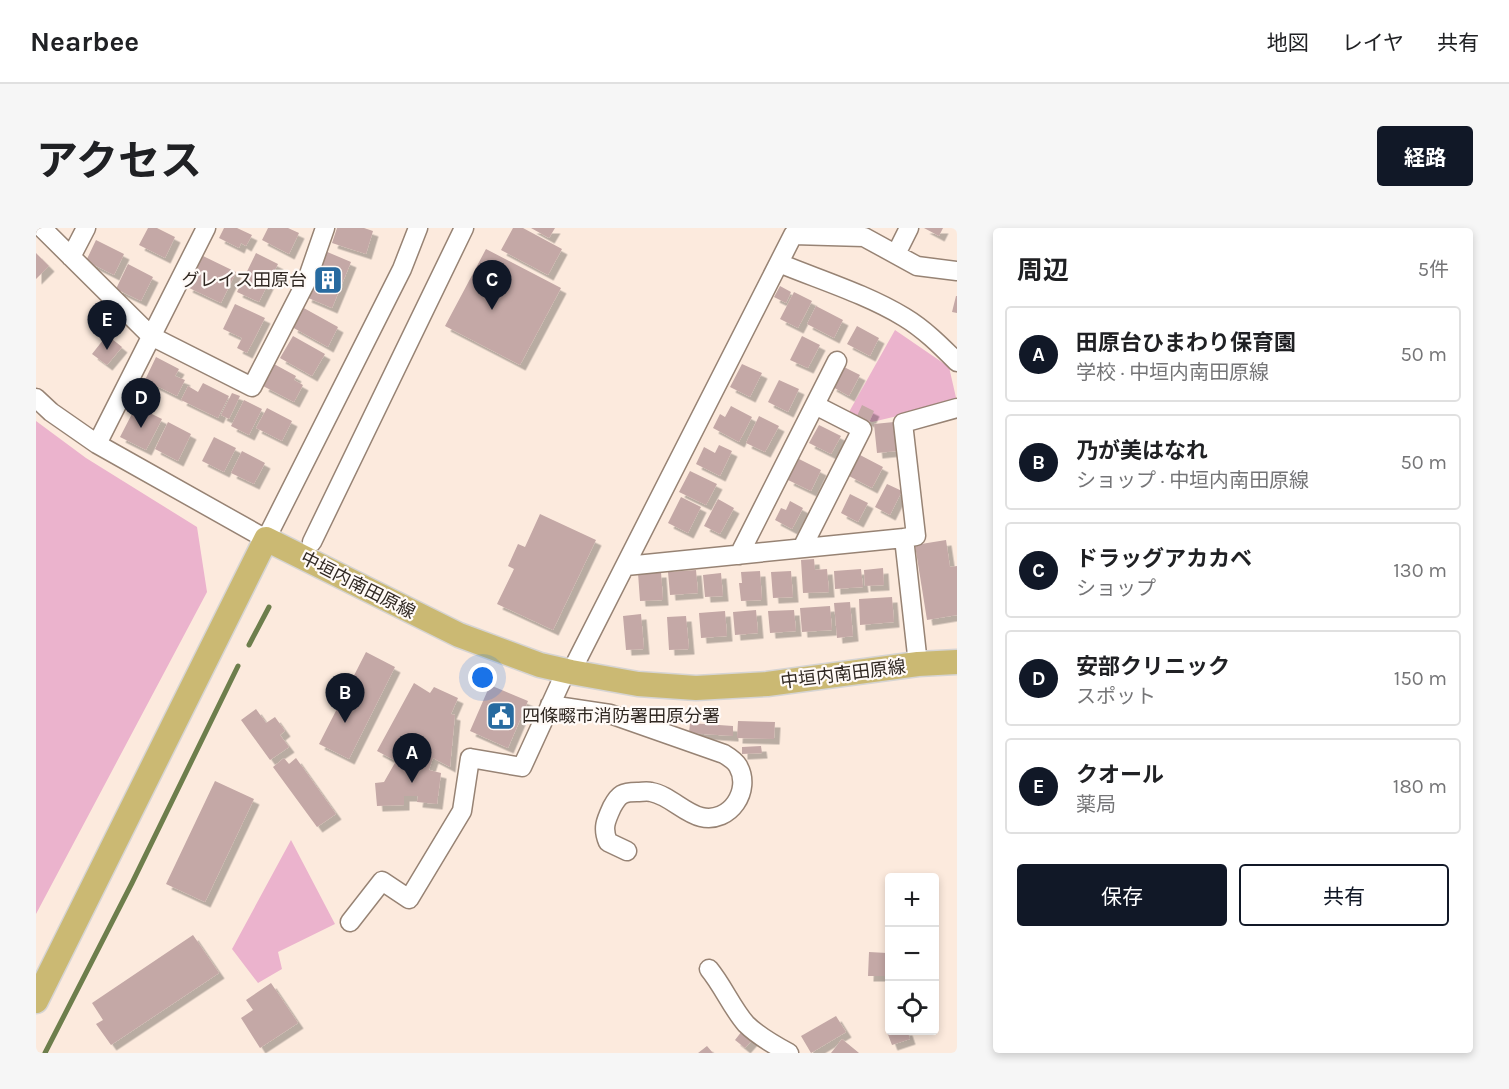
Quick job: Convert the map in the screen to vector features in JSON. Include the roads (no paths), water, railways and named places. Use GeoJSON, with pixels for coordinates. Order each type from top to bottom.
{"type":"FeatureCollection","features":[{"type":"Feature","properties":{"kind":"main road","name":"中垣内南田原線"},"geometry":{"type":"LineString","coordinates":[[266,539],[459,635],[540,665],[568,672],[638,684],[696,688],[767,684],[918,664],[957,662]]}},
{"type":"Feature","properties":{"kind":"main road"},"geometry":{"type":"LineString","coordinates":[[36,1001],[266,539]]}},
{"type":"Feature","properties":{"kind":"street"},"geometry":{"type":"LineString","coordinates":[[42,228],[152,336],[252,387],[307,280],[325,228]]}},
{"type":"Feature","properties":{"kind":"street"},"geometry":{"type":"LineString","coordinates":[[71,257],[86,228]]}},
{"type":"Feature","properties":{"kind":"street"},"geometry":{"type":"LineString","coordinates":[[97,444],[206,228]]}},
{"type":"Feature","properties":{"kind":"street"},"geometry":{"type":"LineString","coordinates":[[36,398],[51,412],[97,444],[266,539],[402,269],[418,228]]}},
{"type":"Feature","properties":{"kind":"street"},"geometry":{"type":"LineString","coordinates":[[312,542],[464,228]]}},
{"type":"Feature","properties":{"kind":"street"},"geometry":{"type":"LineString","coordinates":[[896,254],[909,228]]}},
{"type":"Feature","properties":{"kind":"street"},"geometry":{"type":"LineString","coordinates":[[350,922],[382,881],[409,899],[462,811],[471,758],[522,767],[550,705],[626,566],[793,235],[864,237],[917,266],[957,271]]}},
{"type":"Feature","properties":{"kind":"street"},"geometry":{"type":"LineString","coordinates":[[779,263],[903,316],[932,337],[957,362]]}},
{"type":"Feature","properties":{"kind":"street"},"geometry":{"type":"LineString","coordinates":[[739,555],[837,361]]}},
{"type":"Feature","properties":{"kind":"street"},"geometry":{"type":"LineString","coordinates":[[802,548],[862,429],[814,405]]}},
{"type":"Feature","properties":{"kind":"street"},"geometry":{"type":"LineString","coordinates":[[626,566],[916,536],[903,423],[957,408]]}},
{"type":"Feature","properties":{"kind":"street"},"geometry":{"type":"LineString","coordinates":[[904,538],[918,664]]}},
{"type":"Feature","properties":{"kind":"street"},"geometry":{"type":"LineString","coordinates":[[550,705],[610,714],[724,754],[737,763],[742,775],[742,789],[738,801],[726,813],[713,817],[701,817],[652,792],[624,792],[617,797],[604,823],[604,833],[608,842],[627,851]]}},
{"type":"Feature","properties":{"kind":"street"},"geometry":{"type":"LineString","coordinates":[[709,969],[746,1023],[766,1040],[789,1053]]}},
{"type":"Feature","properties":{"kind":"waterway"},"geometry":{"type":"LineString","coordinates":[[249,645],[269,607]]}},
{"type":"Feature","properties":{"kind":"waterway"},"geometry":{"type":"LineString","coordinates":[[45,1053],[132,883],[238,666]]}},
{"type":"Feature","properties":{"kind":"place","name":"グレイス田原台"},"geometry":{"type":"Point","coordinates":[328,280]}},
{"type":"Feature","properties":{"kind":"place","name":"ドラッグアカカベ"},"geometry":{"type":"Point","coordinates":[492,310]}},
{"type":"Feature","properties":{"kind":"place","name":"クオール"},"geometry":{"type":"Point","coordinates":[107,350]}},
{"type":"Feature","properties":{"kind":"place","name":"安部クリニック"},"geometry":{"type":"Point","coordinates":[141,428]}},
{"type":"Feature","properties":{"kind":"place","name":"四條畷市消防署田原分署"},"geometry":{"type":"Point","coordinates":[501,716]}},
{"type":"Feature","properties":{"kind":"place","name":"乃が美はなれ"},"geometry":{"type":"Point","coordinates":[345,723]}},
{"type":"Feature","properties":{"kind":"place","name":"田原台ひまわり保育園"},"geometry":{"type":"Point","coordinates":[412,783]}}]}
